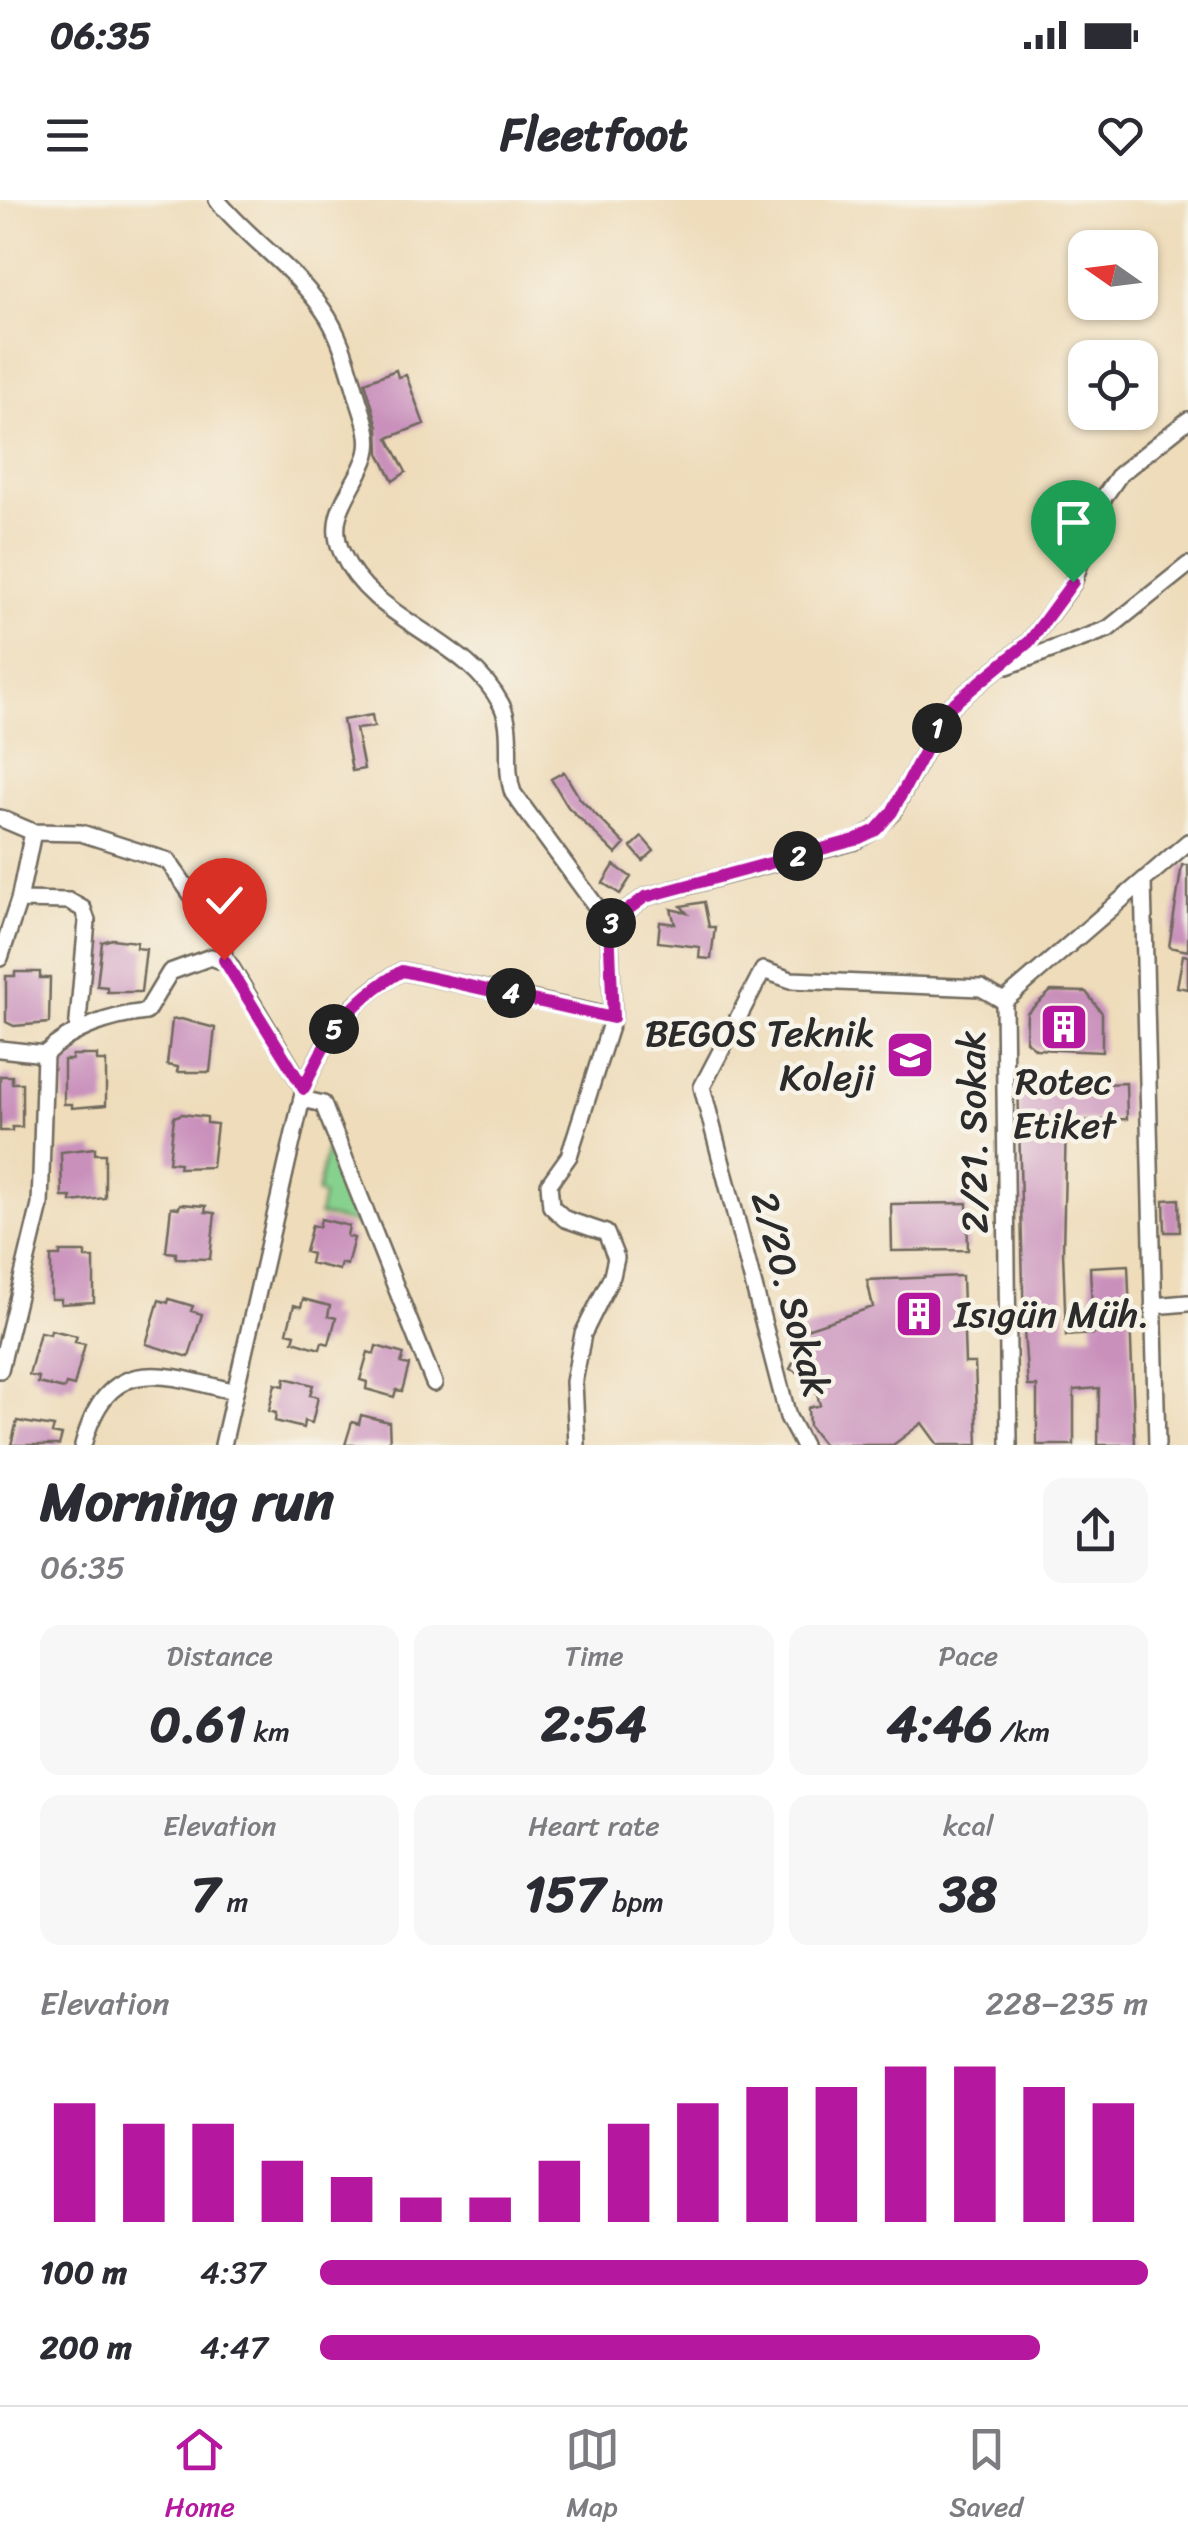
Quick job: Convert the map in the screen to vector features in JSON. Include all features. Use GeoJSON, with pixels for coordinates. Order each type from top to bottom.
{"type":"FeatureCollection","features":[{"type":"Feature","properties":{"kind":"street"},"geometry":{"type":"LineString","coordinates":[[217,200],[323,309],[353,382],[368,434],[367,454],[343,498],[336,523],[343,555],[374,595],[452,650],[491,690],[508,721],[505,770],[513,793],[609,924],[613,1018],[569,1156],[550,1184],[551,1206],[564,1220],[606,1233],[616,1258],[612,1276],[583,1334],[574,1382],[576,1445]]}},
{"type":"Feature","properties":{"kind":"street"},"geometry":{"type":"LineString","coordinates":[[609,924],[645,897],[855,840],[876,830],[892,812],[947,709],[1029,642],[1073,582],[1104,497],[1120,474],[1188,420]]}},
{"type":"Feature","properties":{"kind":"street"},"geometry":{"type":"LineString","coordinates":[[994,670],[1108,629],[1188,565]]}},
{"type":"Feature","properties":{"kind":"street"},"geometry":{"type":"LineString","coordinates":[[0,818],[33,832],[80,833],[168,860],[222,940],[224,960],[303,1094],[323,1104],[434,1383]]}},
{"type":"Feature","properties":{"kind":"street"},"geometry":{"type":"LineString","coordinates":[[0,958],[19,900],[33,832]]}},
{"type":"Feature","properties":{"kind":"street","name":"2/21. Sokak"},"geometry":{"type":"LineString","coordinates":[[1009,1445],[1004,1001],[1188,842]]}},
{"type":"Feature","properties":{"kind":"street"},"geometry":{"type":"LineString","coordinates":[[1143,881],[1157,1445]]}},
{"type":"Feature","properties":{"kind":"street"},"geometry":{"type":"LineString","coordinates":[[19,900],[69,900],[86,915],[76,1032]]}},
{"type":"Feature","properties":{"kind":"street"},"geometry":{"type":"LineString","coordinates":[[0,1370],[40,1205],[44,1054],[63,1036],[146,1012],[170,972],[196,960],[224,960]]}},
{"type":"Feature","properties":{"kind":"street","name":"2/20. Sokak"},"geometry":{"type":"LineString","coordinates":[[803,1445],[788,1417],[702,1086],[763,970],[791,980],[980,988],[1004,1001]]}},
{"type":"Feature","properties":{"kind":"street"},"geometry":{"type":"LineString","coordinates":[[222,1445],[303,1094],[325,1038],[378,984],[402,971],[613,1018]]}},
{"type":"Feature","properties":{"kind":"street"},"geometry":{"type":"LineString","coordinates":[[0,1050],[44,1054]]}},
{"type":"Feature","properties":{"kind":"street"},"geometry":{"type":"LineString","coordinates":[[1153,1306],[1188,1303]]}},
{"type":"Feature","properties":{"kind":"street"},"geometry":{"type":"LineString","coordinates":[[83,1445],[98,1406],[111,1389],[132,1376],[163,1373],[235,1392]]}},
{"type":"Feature","properties":{"kind":"green space"},"geometry":{"type":"Polygon","coordinates":[[[327,1146],[333,1147],[363,1225],[319,1215],[323,1195],[317,1193],[327,1146]]]}},
{"type":"Feature","properties":{"kind":"building"},"geometry":{"type":"Polygon","coordinates":[[[396,370],[398,377],[406,375],[424,424],[388,438],[406,472],[393,481],[379,453],[378,426],[365,382],[396,370]]]}},
{"type":"Feature","properties":{"kind":"building"},"geometry":{"type":"Polygon","coordinates":[[[372,715],[374,727],[356,729],[364,769],[352,771],[343,720],[372,715]]]}},
{"type":"Feature","properties":{"kind":"building"},"geometry":{"type":"Polygon","coordinates":[[[564,772],[580,799],[625,844],[616,854],[568,807],[551,779],[564,772]]]}},
{"type":"Feature","properties":{"kind":"building"},"geometry":{"type":"Polygon","coordinates":[[[642,837],[654,851],[643,861],[631,847],[642,837]]]}},
{"type":"Feature","properties":{"kind":"building"},"geometry":{"type":"Polygon","coordinates":[[[614,865],[631,877],[620,894],[603,883],[614,865]]]}},
{"type":"Feature","properties":{"kind":"building"},"geometry":{"type":"Polygon","coordinates":[[[1182,865],[1188,865],[1188,951],[1169,947],[1182,865]]]}},
{"type":"Feature","properties":{"kind":"building"},"geometry":{"type":"Polygon","coordinates":[[[704,902],[709,927],[715,927],[711,959],[699,958],[700,947],[658,942],[660,922],[675,924],[671,909],[687,913],[681,906],[704,902]]]}},
{"type":"Feature","properties":{"kind":"building"},"geometry":{"type":"Polygon","coordinates":[[[102,942],[137,942],[136,948],[146,949],[141,992],[107,992],[107,987],[97,986],[102,942]]]}},
{"type":"Feature","properties":{"kind":"building"},"geometry":{"type":"Polygon","coordinates":[[[1183,955],[1188,956],[1188,989],[1177,987],[1183,955]]]}},
{"type":"Feature","properties":{"kind":"building"},"geometry":{"type":"Polygon","coordinates":[[[15,972],[40,972],[40,978],[50,978],[49,1023],[14,1026],[6,1022],[6,976],[15,976],[15,972]]]}},
{"type":"Feature","properties":{"kind":"building","name":"Rotec Etiket"},"geometry":{"type":"Polygon","coordinates":[[[1051,991],[1086,992],[1102,1013],[1102,1052],[1036,1049],[1026,1041],[1027,1013],[1051,991]]]}},
{"type":"Feature","properties":{"kind":"building"},"geometry":{"type":"Polygon","coordinates":[[[172,1020],[215,1028],[210,1072],[177,1072],[178,1067],[167,1065],[172,1020]]]}},
{"type":"Feature","properties":{"kind":"building"},"geometry":{"type":"Polygon","coordinates":[[[72,1055],[97,1055],[97,1061],[106,1061],[106,1105],[72,1108],[72,1104],[64,1104],[64,1060],[72,1060],[72,1055]]]}},
{"type":"Feature","properties":{"kind":"building"},"geometry":{"type":"Polygon","coordinates":[[[0,1076],[12,1076],[12,1083],[22,1083],[22,1127],[12,1127],[12,1131],[0,1131],[0,1076]]]}},
{"type":"Feature","properties":{"kind":"building"},"geometry":{"type":"Polygon","coordinates":[[[1035,1077],[1035,1081],[1063,1080],[1063,1086],[1126,1083],[1127,1119],[1066,1122],[1063,1251],[1066,1336],[1093,1334],[1090,1267],[1128,1265],[1135,1445],[1098,1445],[1099,1388],[1074,1390],[1074,1445],[1037,1445],[1037,1386],[1028,1386],[1024,1331],[1018,1078],[1035,1077]]]}},
{"type":"Feature","properties":{"kind":"building"},"geometry":{"type":"Polygon","coordinates":[[[174,1117],[207,1117],[207,1123],[217,1124],[212,1167],[179,1168],[180,1163],[169,1162],[174,1117]]]}},
{"type":"Feature","properties":{"kind":"building"},"geometry":{"type":"Polygon","coordinates":[[[95,1148],[95,1154],[105,1154],[105,1198],[71,1202],[71,1197],[62,1197],[61,1152],[95,1148]]]}},
{"type":"Feature","properties":{"kind":"building"},"geometry":{"type":"Polygon","coordinates":[[[1179,1199],[1180,1232],[1165,1232],[1164,1200],[1179,1199]]]}},
{"type":"Feature","properties":{"kind":"building"},"geometry":{"type":"Polygon","coordinates":[[[967,1203],[968,1250],[892,1251],[891,1204],[967,1203]]]}},
{"type":"Feature","properties":{"kind":"building"},"geometry":{"type":"Polygon","coordinates":[[[180,1204],[206,1206],[205,1212],[215,1213],[210,1259],[176,1258],[176,1253],[166,1252],[171,1207],[179,1208],[180,1204]]]}},
{"type":"Feature","properties":{"kind":"building"},"geometry":{"type":"Polygon","coordinates":[[[321,1219],[349,1226],[347,1236],[354,1238],[347,1265],[341,1263],[339,1270],[310,1263],[312,1254],[305,1252],[312,1225],[319,1227],[321,1219]]]}},
{"type":"Feature","properties":{"kind":"building"},"geometry":{"type":"Polygon","coordinates":[[[60,1252],[85,1252],[85,1258],[94,1258],[94,1302],[61,1304],[61,1299],[51,1299],[51,1256],[60,1256],[60,1252]]]}},
{"type":"Feature","properties":{"kind":"building"},"geometry":{"type":"Polygon","coordinates":[[[962,1276],[965,1363],[975,1363],[978,1445],[938,1445],[922,1423],[893,1445],[824,1445],[809,1426],[808,1408],[820,1405],[813,1379],[790,1369],[803,1344],[800,1331],[873,1307],[867,1280],[962,1276]]]}},
{"type":"Feature","properties":{"kind":"building"},"geometry":{"type":"Polygon","coordinates":[[[169,1299],[193,1306],[191,1311],[202,1314],[189,1357],[146,1344],[159,1300],[168,1303],[169,1299]]]}},
{"type":"Feature","properties":{"kind":"building"},"geometry":{"type":"Polygon","coordinates":[[[303,1299],[330,1306],[328,1316],[336,1318],[329,1344],[322,1342],[320,1349],[293,1341],[295,1334],[287,1332],[294,1305],[301,1307],[303,1299]]]}},
{"type":"Feature","properties":{"kind":"building"},"geometry":{"type":"Polygon","coordinates":[[[51,1330],[77,1336],[75,1342],[85,1344],[74,1386],[66,1384],[64,1389],[38,1383],[39,1377],[29,1375],[40,1332],[50,1334],[51,1330]]]}},
{"type":"Feature","properties":{"kind":"building"},"geometry":{"type":"Polygon","coordinates":[[[376,1346],[404,1354],[401,1363],[409,1365],[402,1391],[396,1390],[394,1397],[366,1389],[367,1382],[360,1380],[368,1352],[374,1354],[376,1346]]]}},
{"type":"Feature","properties":{"kind":"building"},"geometry":{"type":"Polygon","coordinates":[[[285,1378],[313,1385],[310,1395],[318,1397],[312,1423],[304,1421],[303,1428],[275,1421],[276,1413],[269,1411],[275,1384],[284,1386],[285,1378]]]}},
{"type":"Feature","properties":{"kind":"building"},"geometry":{"type":"Polygon","coordinates":[[[361,1415],[389,1422],[390,1445],[345,1445],[352,1422],[359,1424],[361,1415]]]}},
{"type":"Feature","properties":{"kind":"building"},"geometry":{"type":"Polygon","coordinates":[[[17,1421],[54,1427],[52,1433],[62,1435],[59,1445],[11,1445],[17,1421]]]}},
{"type":"Feature","properties":{"kind":"place","name":"Rotec Etiket"},"geometry":{"type":"Point","coordinates":[1064,1027]}},
{"type":"Feature","properties":{"kind":"place","name":"BEGOS Teknik Koleji"},"geometry":{"type":"Point","coordinates":[910,1055]}},
{"type":"Feature","properties":{"kind":"place","name":"Isıgün Müh."},"geometry":{"type":"Point","coordinates":[919,1314]}},
{"type":"Feature","properties":{"kind":"route"},"geometry":{"type":"LineString","coordinates":[[224,960],[292,1063],[304,1089],[325,1038],[378,984],[402,971],[416,971],[613,1018],[609,924],[645,897],[855,840],[876,830],[892,812],[947,709],[1029,642],[1073,582]]}}]}
